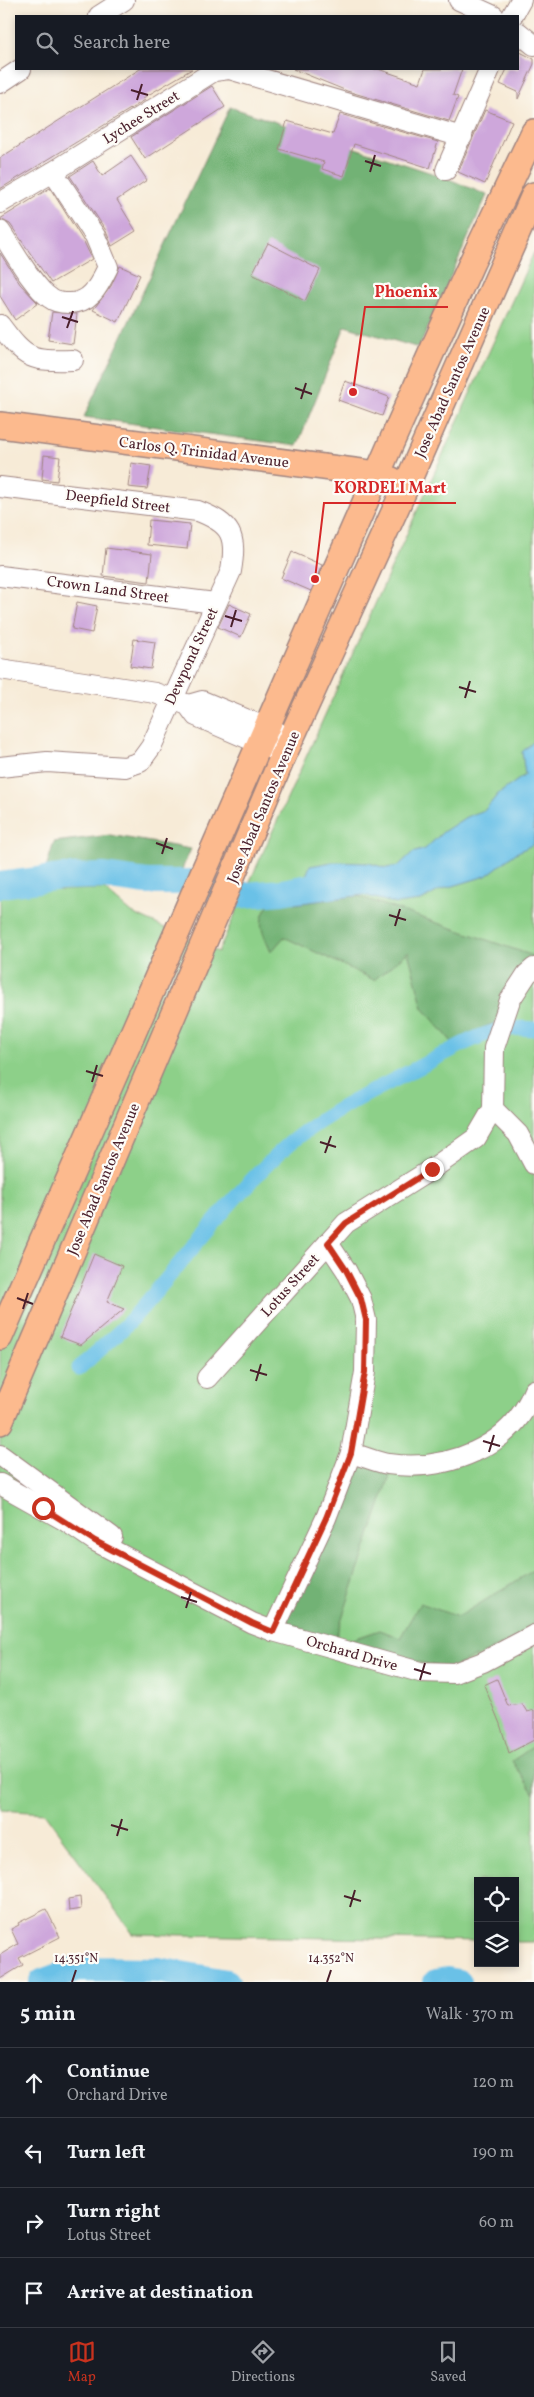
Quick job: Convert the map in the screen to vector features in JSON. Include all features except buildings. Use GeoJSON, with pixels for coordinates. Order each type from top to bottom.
{"type":"FeatureCollection","features":[{"type":"Feature","properties":{"kind":"main road","name":"Jose Abad Santos Avenue"},"geometry":{"type":"LineString","coordinates":[[0,1337],[377,474],[472,262],[534,132]]}},
{"type":"Feature","properties":{"kind":"main road","name":"Jose Abad Santos Avenue"},"geometry":{"type":"LineString","coordinates":[[0,1422],[288,746],[406,486],[534,195]]}},
{"type":"Feature","properties":{"kind":"main road","name":"Carlos Q. Trinidad Avenue"},"geometry":{"type":"LineString","coordinates":[[0,425],[377,474],[406,486]]}},
{"type":"Feature","properties":{"kind":"street"},"geometry":{"type":"LineString","coordinates":[[101,15],[124,0]]}},
{"type":"Feature","properties":{"kind":"street"},"geometry":{"type":"LineString","coordinates":[[459,0],[492,15]]}},
{"type":"Feature","properties":{"kind":"street"},"geometry":{"type":"LineString","coordinates":[[513,15],[521,0]]}},
{"type":"Feature","properties":{"kind":"street"},"geometry":{"type":"LineString","coordinates":[[519,24],[534,26]]}},
{"type":"Feature","properties":{"kind":"street"},"geometry":{"type":"LineString","coordinates":[[519,33],[534,45]]}},
{"type":"Feature","properties":{"kind":"street"},"geometry":{"type":"LineString","coordinates":[[0,83],[20,70]]}},
{"type":"Feature","properties":{"kind":"street","name":"Lychee Street"},"geometry":{"type":"LineString","coordinates":[[0,203],[214,71],[222,70]]}},
{"type":"Feature","properties":{"kind":"street","name":"Lychee Street"},"geometry":{"type":"LineString","coordinates":[[232,70],[462,137]]}},
{"type":"Feature","properties":{"kind":"street"},"geometry":{"type":"LineString","coordinates":[[446,170],[490,70]]}},
{"type":"Feature","properties":{"kind":"street"},"geometry":{"type":"LineString","coordinates":[[0,230],[39,288],[51,299],[78,303],[90,297],[100,284],[108,268],[95,236],[53,172]]}},
{"type":"Feature","properties":{"kind":"street"},"geometry":{"type":"LineString","coordinates":[[0,325],[16,347],[28,356],[40,360],[73,360]]}},
{"type":"Feature","properties":{"kind":"street","name":"Deepfield Street"},"geometry":{"type":"LineString","coordinates":[[0,487],[198,511],[218,519],[230,531]]}},
{"type":"Feature","properties":{"kind":"street","name":"Dewpond Street"},"geometry":{"type":"LineString","coordinates":[[0,767],[47,762],[125,767],[140,762],[180,701],[215,603],[231,572],[234,550],[230,531]]}},
{"type":"Feature","properties":{"kind":"street","name":"Crown Land Street"},"geometry":{"type":"LineString","coordinates":[[0,576],[215,603]]}},
{"type":"Feature","properties":{"kind":"street"},"geometry":{"type":"LineString","coordinates":[[0,669],[155,693],[180,701],[202,701],[262,736],[288,746]]}},
{"type":"Feature","properties":{"kind":"street","name":"Lotus Street"},"geometry":{"type":"LineString","coordinates":[[207,1378],[346,1223],[432,1169],[476,1138],[493,1109],[494,1048],[510,1000],[527,974],[534,968]]}},
{"type":"Feature","properties":{"kind":"street"},"geometry":{"type":"LineString","coordinates":[[493,1109],[518,1134],[534,1164]]}},
{"type":"Feature","properties":{"kind":"street"},"geometry":{"type":"LineString","coordinates":[[273,1632],[326,1518],[351,1453],[365,1372],[366,1320],[361,1299],[346,1270],[328,1243]]}},
{"type":"Feature","properties":{"kind":"street"},"geometry":{"type":"LineString","coordinates":[[351,1453],[388,1464],[426,1464],[453,1460],[474,1453],[494,1442],[512,1425],[529,1404],[534,1390]]}},
{"type":"Feature","properties":{"kind":"street","name":"Orchard Drive"},"geometry":{"type":"LineString","coordinates":[[0,1455],[100,1529],[252,1623]]}},
{"type":"Feature","properties":{"kind":"street","name":"Orchard Drive"},"geometry":{"type":"LineString","coordinates":[[0,1484],[64,1520],[95,1541],[252,1623],[273,1632],[420,1672],[454,1673],[483,1662],[534,1635]]}},
{"type":"Feature","properties":{"kind":"green space"},"geometry":{"type":"Polygon","coordinates":[[[230,107],[444,177],[487,195],[419,348],[345,326],[297,446],[84,417],[230,107]]]}},
{"type":"Feature","properties":{"kind":"green space"},"geometry":{"type":"Polygon","coordinates":[[[534,252],[534,1942],[519,1942],[519,1877],[474,1877],[474,1941],[133,1934],[44,1813],[0,1810],[0,898],[35,891],[104,889],[132,913],[218,952],[534,252]]]}},
{"type":"Feature","properties":{"kind":"green space"},"geometry":{"type":"Polygon","coordinates":[[[110,835],[191,849],[179,876],[45,872],[54,842],[110,835]]]}},
{"type":"Feature","properties":{"kind":"green space"},"geometry":{"type":"Polygon","coordinates":[[[275,896],[358,896],[534,956],[534,961],[496,1022],[452,1042],[423,1008],[408,952],[374,980],[284,937],[271,952],[261,923],[265,911],[275,896]]]}},
{"type":"Feature","properties":{"kind":"green space"},"geometry":{"type":"Polygon","coordinates":[[[357,1461],[392,1470],[332,1648],[281,1617],[357,1461]]]}},
{"type":"Feature","properties":{"kind":"green space"},"geometry":{"type":"Polygon","coordinates":[[[534,1570],[534,1630],[449,1669],[339,1644],[380,1630],[400,1638],[420,1603],[458,1617],[534,1570]]]}},
{"type":"Feature","properties":{"kind":"green space"},"geometry":{"type":"Polygon","coordinates":[[[534,1746],[534,1794],[512,1761],[534,1746]]]}},
{"type":"Feature","properties":{"kind":"water"},"geometry":{"type":"Polygon","coordinates":[[[534,741],[534,844],[516,853],[486,876],[440,890],[421,901],[396,904],[364,895],[294,904],[310,866],[332,862],[369,863],[386,868],[398,866],[412,853],[425,849],[443,832],[466,817],[485,810],[498,794],[525,775],[522,752],[534,741]]]}},
{"type":"Feature","properties":{"kind":"waterway"},"geometry":{"type":"LineString","coordinates":[[0,885],[61,877],[103,876],[147,882],[193,882],[233,896],[282,892],[335,882]]}},
{"type":"Feature","properties":{"kind":"waterway"},"geometry":{"type":"LineString","coordinates":[[79,1368],[132,1319],[241,1191],[296,1138],[331,1114],[464,1043],[504,1030],[518,1028],[534,1029]]}},
{"type":"Feature","properties":{"kind":"waterway"},"geometry":{"type":"LineString","coordinates":[[42,1982],[77,1969],[158,1970],[227,1982]]}},
{"type":"Feature","properties":{"kind":"waterway"},"geometry":{"type":"LineString","coordinates":[[436,1982],[447,1980],[459,1982]]}},
{"type":"Feature","properties":{"kind":"place","name":"Phoenix"},"geometry":{"type":"Point","coordinates":[353,392]}},
{"type":"Feature","properties":{"kind":"place","name":"KORDELI Mart"},"geometry":{"type":"Point","coordinates":[315,579]}},
{"type":"Feature","properties":{"kind":"route"},"geometry":{"type":"LineString","coordinates":[[43,1508],[95,1541],[252,1623],[273,1632],[326,1518],[351,1453],[365,1372],[366,1320],[361,1299],[346,1270],[328,1243],[346,1223],[432,1169]]}}]}
